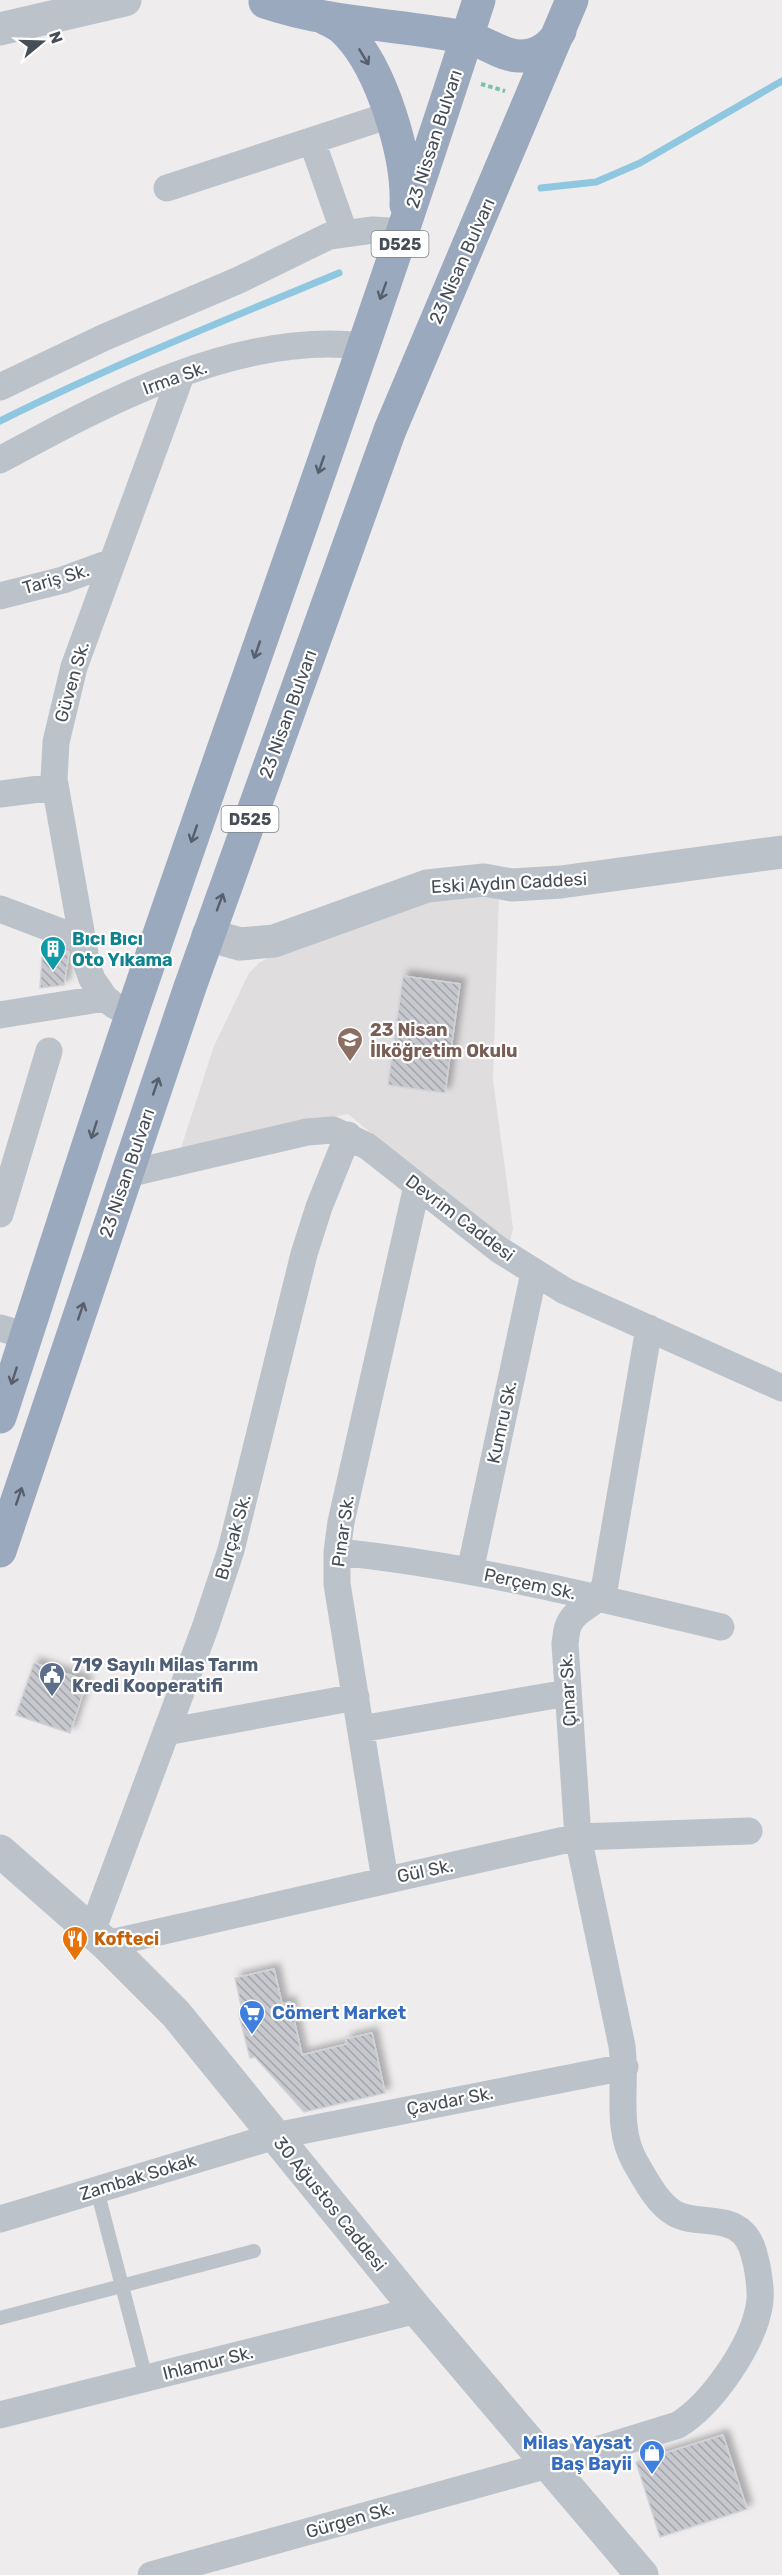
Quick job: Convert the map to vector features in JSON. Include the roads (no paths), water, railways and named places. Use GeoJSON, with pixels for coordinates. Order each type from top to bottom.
{"type":"FeatureCollection","features":[{"type":"Feature","properties":{"kind":"highway","name":"D525"},"geometry":{"type":"LineString","coordinates":[[466,38],[479,0]]}},
{"type":"Feature","properties":{"kind":"highway"},"geometry":{"type":"LineString","coordinates":[[479,0],[478,21],[483,35],[498,49]]}},
{"type":"Feature","properties":{"kind":"highway"},"geometry":{"type":"LineString","coordinates":[[262,1],[320,9],[466,38],[519,56],[533,55],[546,49],[556,39],[566,9]]}},
{"type":"Feature","properties":{"kind":"highway"},"geometry":{"type":"LineString","coordinates":[[320,9],[358,46],[390,115],[405,171],[404,232]]}},
{"type":"Feature","properties":{"kind":"highway","name":"23 Nisan Bulvarı"},"geometry":{"type":"LineString","coordinates":[[0,1551],[208,934],[390,430],[532,99],[566,9]]}},
{"type":"Feature","properties":{"kind":"highway","name":"23 Nissan Bulvarı"},"geometry":{"type":"LineString","coordinates":[[118,1007],[404,232],[466,38]]}},
{"type":"Feature","properties":{"kind":"highway","name":"D525"},"geometry":{"type":"LineString","coordinates":[[0,1417],[13,1332],[118,1007]]}},
{"type":"Feature","properties":{"kind":"street"},"geometry":{"type":"LineString","coordinates":[[0,29],[108,2]]}},
{"type":"Feature","properties":{"kind":"street"},"geometry":{"type":"LineString","coordinates":[[167,188],[390,115]]}},
{"type":"Feature","properties":{"kind":"street"},"geometry":{"type":"LineString","coordinates":[[312,141],[344,232]]}},
{"type":"Feature","properties":{"kind":"street"},"geometry":{"type":"LineString","coordinates":[[0,387],[105,337],[239,280],[305,246],[344,232],[373,230],[404,232]]}},
{"type":"Feature","properties":{"kind":"street","name":"Irma Sk."},"geometry":{"type":"LineString","coordinates":[[0,460],[66,423],[150,386],[237,356],[280,346],[340,344],[363,346]]}},
{"type":"Feature","properties":{"kind":"street","name":"Güven Sk."},"geometry":{"type":"LineString","coordinates":[[118,1007],[92,979],[82,940],[55,787],[54,760],[64,703],[74,667],[181,375]]}},
{"type":"Feature","properties":{"kind":"street","name":"Tariş Sk."},"geometry":{"type":"LineString","coordinates":[[0,596],[63,580],[112,562]]}},
{"type":"Feature","properties":{"kind":"street"},"geometry":{"type":"LineString","coordinates":[[0,794],[55,787]]}},
{"type":"Feature","properties":{"kind":"street","name":"Eski Aydın Caddesi"},"geometry":{"type":"LineString","coordinates":[[208,934],[240,944],[274,941],[427,886],[484,880],[512,885],[561,882],[782,852]]}},
{"type":"Feature","properties":{"kind":"street"},"geometry":{"type":"LineString","coordinates":[[0,909],[82,940]]}},
{"type":"Feature","properties":{"kind":"street"},"geometry":{"type":"LineString","coordinates":[[0,1016],[118,1007]]}},
{"type":"Feature","properties":{"kind":"street"},"geometry":{"type":"LineString","coordinates":[[0,1214],[49,1051]]}},
{"type":"Feature","properties":{"kind":"street","name":"Devrim Caddesi"},"geometry":{"type":"LineString","coordinates":[[127,1174],[307,1132],[333,1130],[368,1146],[498,1249],[534,1273],[565,1290],[782,1388]]}},
{"type":"Feature","properties":{"kind":"street","name":"Burçak Sk."},"geometry":{"type":"LineString","coordinates":[[99,1938],[166,1732],[231,1550],[304,1254],[319,1207],[348,1135]]}},
{"type":"Feature","properties":{"kind":"street","name":"Pınar Sk."},"geometry":{"type":"LineString","coordinates":[[385,1880],[337,1584],[337,1552],[344,1510],[417,1186]]}},
{"type":"Feature","properties":{"kind":"street","name":"Kumru Sk."},"geometry":{"type":"LineString","coordinates":[[470,1571],[534,1273]]}},
{"type":"Feature","properties":{"kind":"street"},"geometry":{"type":"LineString","coordinates":[[598,1598],[605,1584],[650,1328]]}},
{"type":"Feature","properties":{"kind":"street","name":"Perçem Sk."},"geometry":{"type":"LineString","coordinates":[[337,1552],[403,1559],[470,1571],[721,1627]]}},
{"type":"Feature","properties":{"kind":"street","name":"Çınar Sk."},"geometry":{"type":"LineString","coordinates":[[598,1598],[573,1616],[568,1626],[565,1644],[567,1694],[578,1837],[625,2067]]}},
{"type":"Feature","properties":{"kind":"street"},"geometry":{"type":"LineString","coordinates":[[361,1729],[567,1694]]}},
{"type":"Feature","properties":{"kind":"street"},"geometry":{"type":"LineString","coordinates":[[166,1732],[356,1697]]}},
{"type":"Feature","properties":{"kind":"street","name":"Gül Sk."},"geometry":{"type":"LineString","coordinates":[[99,1938],[385,1880],[578,1837],[749,1831]]}},
{"type":"Feature","properties":{"kind":"street","name":"30 Ağustos Caddesi"},"geometry":{"type":"LineString","coordinates":[[0,1851],[99,1938],[176,2014],[417,2310],[642,2575]]}},
{"type":"Feature","properties":{"kind":"street","name":"Çavdar Sk."},"geometry":{"type":"LineString","coordinates":[[275,2136],[625,2067]]}},
{"type":"Feature","properties":{"kind":"street","name":"Gürgen Sk."},"geometry":{"type":"LineString","coordinates":[[151,2575],[548,2465],[678,2425],[694,2415],[717,2389],[752,2333],[760,2305],[759,2277],[749,2240],[740,2230],[721,2223],[689,2219],[673,2212],[658,2198],[634,2160],[624,2133],[625,2067]]}},
{"type":"Feature","properties":{"kind":"street","name":"Zambak Sokak"},"geometry":{"type":"LineString","coordinates":[[0,2219],[275,2136]]}},
{"type":"Feature","properties":{"kind":"street","name":"Ihlamur Sk."},"geometry":{"type":"LineString","coordinates":[[0,2415],[417,2310]]}},
{"type":"Feature","properties":{"kind":"lane"},"geometry":{"type":"LineString","coordinates":[[97,2190],[146,2378]]}},
{"type":"Feature","properties":{"kind":"lane"},"geometry":{"type":"LineString","coordinates":[[0,2318],[255,2251]]}},
{"type":"Feature","properties":{"kind":"waterway"},"geometry":{"type":"LineString","coordinates":[[541,188],[596,182],[640,163],[782,81]]}},
{"type":"Feature","properties":{"kind":"waterway"},"geometry":{"type":"LineString","coordinates":[[0,421],[126,362],[339,273]]}},
{"type":"Feature","properties":{"kind":"place","name":"Bıcı Bıcı Oto Yıkama"},"geometry":{"type":"Point","coordinates":[53,972]}},
{"type":"Feature","properties":{"kind":"place","name":"23 Nisan İlköğretim Okulu"},"geometry":{"type":"Point","coordinates":[350,1063]}},
{"type":"Feature","properties":{"kind":"place","name":"719 Sayılı Milas Tarım Kredi Kooperatifi"},"geometry":{"type":"Point","coordinates":[52,1698]}},
{"type":"Feature","properties":{"kind":"place","name":"Kofteci"},"geometry":{"type":"Point","coordinates":[75,1962]}},
{"type":"Feature","properties":{"kind":"place","name":"Cömert Market"},"geometry":{"type":"Point","coordinates":[252,2036]}},
{"type":"Feature","properties":{"kind":"place","name":"Milas Yaysat Baş Bayii"},"geometry":{"type":"Point","coordinates":[652,2476]}}]}
